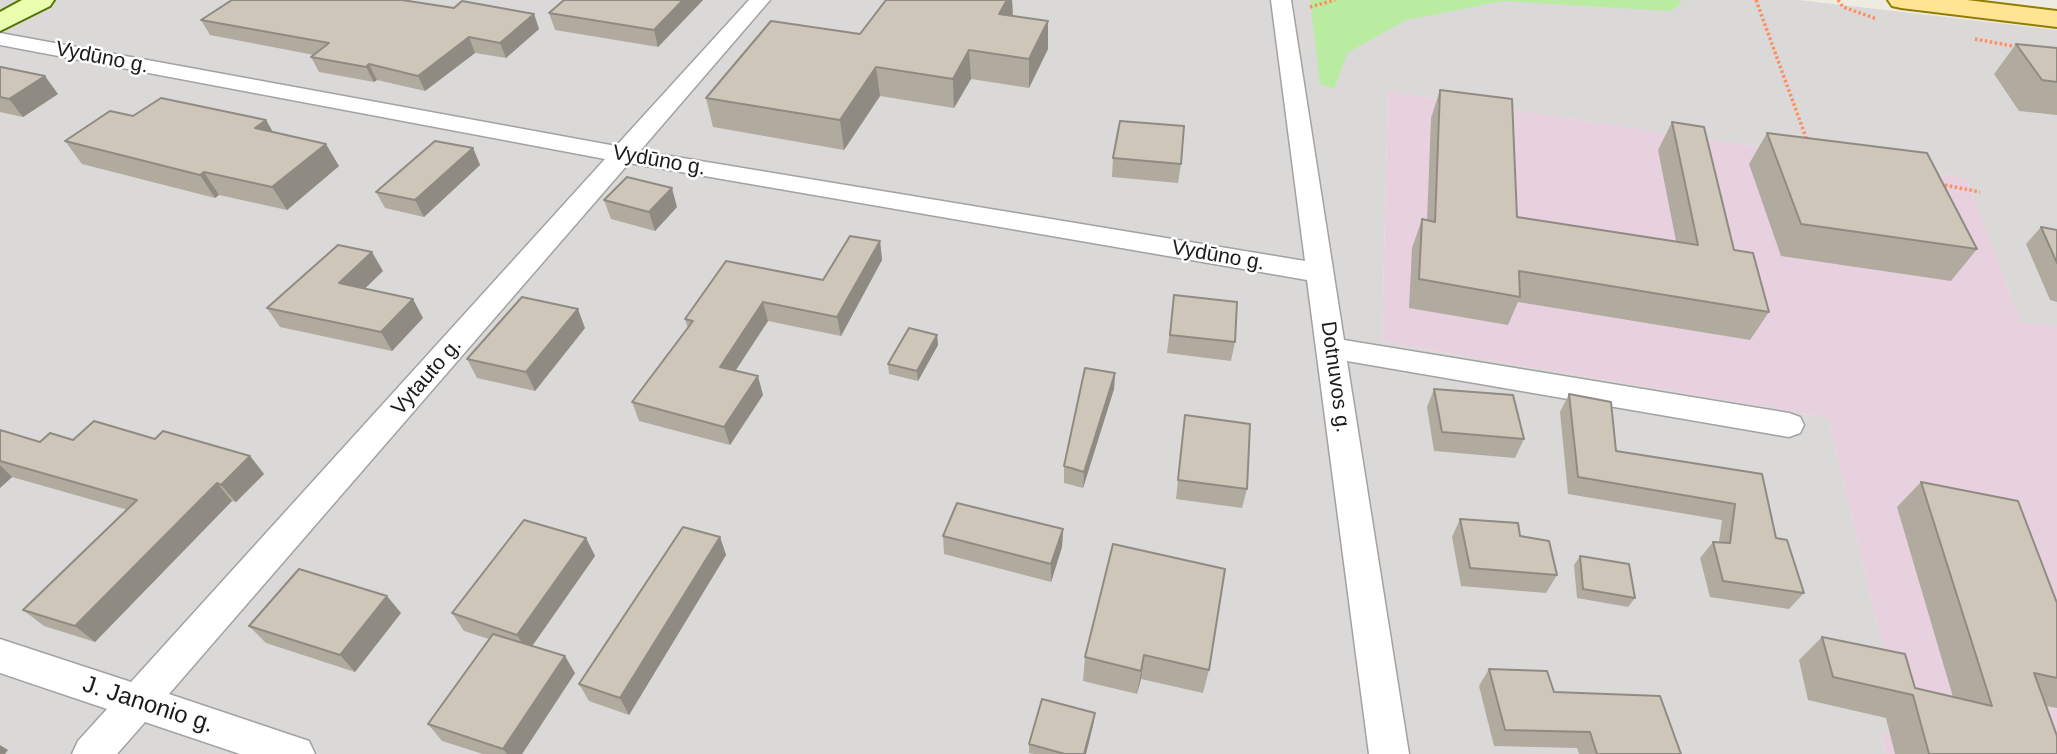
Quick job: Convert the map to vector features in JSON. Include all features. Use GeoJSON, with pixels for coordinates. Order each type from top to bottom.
{"type":"FeatureCollection","features":[{"type":"Feature","properties":{"kind":"main road"},"geometry":{"type":"LineString","coordinates":[[1901,0],[2057,19]]}},
{"type":"Feature","properties":{"kind":"street"},"geometry":{"type":"LineString","coordinates":[[0,23],[41,0]]}},
{"type":"Feature","properties":{"kind":"street","name":"Vytauto g."},"geometry":{"type":"LineString","coordinates":[[92,754],[760,0]]}},
{"type":"Feature","properties":{"kind":"street","name":"Dotnuvos g."},"geometry":{"type":"LineString","coordinates":[[1281,0],[1389,754]]}},
{"type":"Feature","properties":{"kind":"street","name":"Vydūno g."},"geometry":{"type":"LineString","coordinates":[[0,39],[623,155],[1320,273]]}},
{"type":"Feature","properties":{"kind":"street"},"geometry":{"type":"LineString","coordinates":[[1331,348],[1789,425]]}},
{"type":"Feature","properties":{"kind":"street","name":"J. Janonio g."},"geometry":{"type":"LineString","coordinates":[[0,656],[295,754]]}},
{"type":"Feature","properties":{"kind":"path"},"geometry":{"type":"LineString","coordinates":[[1756,0],[1809,146]]}},
{"type":"Feature","properties":{"kind":"path"},"geometry":{"type":"LineString","coordinates":[[1929,182],[1980,192]]}},
{"type":"Feature","properties":{"kind":"shaded area"},"geometry":{"type":"Polygon","coordinates":[[[0,0],[1799,0],[2057,30],[2057,326],[2021,322],[1966,178],[1388,91],[1382,342],[1828,418],[1905,739],[1881,734],[1886,754],[0,754],[0,0]]]}},
{"type":"Feature","properties":{"kind":"shaded area"},"geometry":{"type":"Polygon","coordinates":[[[1388,91],[1966,178],[2021,322],[2057,326],[2057,754],[1886,754],[1881,733],[1905,739],[1828,418],[1382,342],[1388,91]]]}},
{"type":"Feature","properties":{"kind":"green space"},"geometry":{"type":"Polygon","coordinates":[[[1310,0],[1678,0],[1682,3],[1671,11],[1503,1],[1406,20],[1347,53],[1334,89],[1320,84],[1310,0]]]}},
{"type":"Feature","properties":{"kind":"building"},"geometry":{"type":"Polygon","coordinates":[[[232,0],[402,0],[454,8],[462,1],[534,14],[500,43],[469,37],[418,76],[369,64],[366,67],[311,57],[329,43],[201,20],[232,0]]]}},
{"type":"Feature","properties":{"kind":"building"},"geometry":{"type":"Polygon","coordinates":[[[564,0],[683,0],[654,30],[549,13],[564,0]]]}},
{"type":"Feature","properties":{"kind":"building"},"geometry":{"type":"Polygon","coordinates":[[[886,0],[1007,0],[999,14],[1048,21],[1029,59],[969,50],[953,79],[876,67],[840,120],[706,98],[771,21],[860,34],[886,0]]]}},
{"type":"Feature","properties":{"kind":"building"},"geometry":{"type":"Polygon","coordinates":[[[2016,44],[2057,48],[2057,82],[2042,80],[2016,44]]]}},
{"type":"Feature","properties":{"kind":"building"},"geometry":{"type":"Polygon","coordinates":[[[0,67],[45,76],[9,99],[0,97],[0,67]]]}},
{"type":"Feature","properties":{"kind":"building"},"geometry":{"type":"Polygon","coordinates":[[[1440,90],[1512,99],[1517,217],[1698,245],[1672,122],[1704,127],[1734,250],[1753,253],[1769,312],[1519,271],[1520,297],[1419,279],[1422,219],[1435,222],[1440,90]]]}},
{"type":"Feature","properties":{"kind":"building"},"geometry":{"type":"Polygon","coordinates":[[[161,98],[266,120],[255,128],[326,144],[272,187],[204,172],[200,175],[65,141],[110,111],[133,116],[161,98]]]}},
{"type":"Feature","properties":{"kind":"building"},"geometry":{"type":"Polygon","coordinates":[[[1120,121],[1184,126],[1181,164],[1113,158],[1120,121]]]}},
{"type":"Feature","properties":{"kind":"building"},"geometry":{"type":"Polygon","coordinates":[[[1767,133],[1927,153],[1977,249],[1801,224],[1767,133]]]}},
{"type":"Feature","properties":{"kind":"building"},"geometry":{"type":"Polygon","coordinates":[[[435,141],[473,148],[415,200],[376,192],[435,141]]]}},
{"type":"Feature","properties":{"kind":"building"},"geometry":{"type":"Polygon","coordinates":[[[627,177],[672,188],[649,212],[604,200],[627,177]]]}},
{"type":"Feature","properties":{"kind":"building"},"geometry":{"type":"Polygon","coordinates":[[[2041,227],[2057,230],[2057,263],[2041,227]]]}},
{"type":"Feature","properties":{"kind":"building"},"geometry":{"type":"Polygon","coordinates":[[[850,236],[880,241],[837,317],[763,302],[720,367],[758,376],[724,427],[632,402],[693,321],[685,319],[726,261],[823,280],[850,236]]]}},
{"type":"Feature","properties":{"kind":"building"},"geometry":{"type":"Polygon","coordinates":[[[338,245],[372,252],[339,283],[413,299],[381,332],[267,308],[338,245]]]}},
{"type":"Feature","properties":{"kind":"building"},"geometry":{"type":"Polygon","coordinates":[[[1174,295],[1237,302],[1235,342],[1170,335],[1174,295]]]}},
{"type":"Feature","properties":{"kind":"building"},"geometry":{"type":"Polygon","coordinates":[[[522,297],[578,309],[526,372],[467,359],[522,297]]]}},
{"type":"Feature","properties":{"kind":"building"},"geometry":{"type":"Polygon","coordinates":[[[909,328],[937,335],[917,371],[888,364],[909,328]]]}},
{"type":"Feature","properties":{"kind":"building"},"geometry":{"type":"Polygon","coordinates":[[[1085,368],[1115,373],[1084,472],[1064,466],[1085,368]]]}},
{"type":"Feature","properties":{"kind":"building"},"geometry":{"type":"Polygon","coordinates":[[[1434,389],[1513,395],[1524,439],[1442,432],[1434,389]]]}},
{"type":"Feature","properties":{"kind":"building"},"geometry":{"type":"Polygon","coordinates":[[[1569,394],[1611,402],[1616,451],[1762,474],[1776,538],[1787,540],[1804,593],[1723,581],[1713,542],[1730,543],[1735,504],[1578,477],[1569,394]]]}},
{"type":"Feature","properties":{"kind":"building"},"geometry":{"type":"Polygon","coordinates":[[[1185,415],[1250,424],[1247,489],[1178,480],[1185,415]]]}},
{"type":"Feature","properties":{"kind":"building"},"geometry":{"type":"Polygon","coordinates":[[[94,421],[155,439],[163,431],[250,456],[221,485],[217,483],[75,626],[23,610],[137,500],[0,461],[0,430],[40,442],[50,433],[73,440],[94,421]]]}},
{"type":"Feature","properties":{"kind":"building"},"geometry":{"type":"Polygon","coordinates":[[[1921,482],[2018,501],[2057,603],[2057,678],[2034,673],[2057,736],[2057,754],[1929,754],[1913,695],[1833,677],[1822,637],[1905,654],[1915,688],[1992,706],[1921,482]]]}},
{"type":"Feature","properties":{"kind":"building"},"geometry":{"type":"Polygon","coordinates":[[[957,503],[1063,529],[1051,564],[943,536],[957,503]]]}},
{"type":"Feature","properties":{"kind":"building"},"geometry":{"type":"Polygon","coordinates":[[[1460,519],[1518,523],[1520,536],[1549,541],[1557,575],[1470,568],[1460,519]]]}},
{"type":"Feature","properties":{"kind":"building"},"geometry":{"type":"Polygon","coordinates":[[[524,520],[586,538],[517,635],[452,613],[524,520]]]}},
{"type":"Feature","properties":{"kind":"building"},"geometry":{"type":"Polygon","coordinates":[[[683,527],[720,537],[620,698],[579,684],[683,527]]]}},
{"type":"Feature","properties":{"kind":"building"},"geometry":{"type":"Polygon","coordinates":[[[1113,544],[1225,569],[1209,670],[1144,655],[1141,671],[1085,657],[1113,544]]]}},
{"type":"Feature","properties":{"kind":"building"},"geometry":{"type":"Polygon","coordinates":[[[1580,556],[1629,564],[1635,598],[1583,589],[1580,556]]]}},
{"type":"Feature","properties":{"kind":"building"},"geometry":{"type":"Polygon","coordinates":[[[299,569],[387,596],[340,655],[249,626],[299,569]]]}},
{"type":"Feature","properties":{"kind":"building"},"geometry":{"type":"Polygon","coordinates":[[[493,634],[565,656],[503,749],[428,724],[493,634]]]}},
{"type":"Feature","properties":{"kind":"building"},"geometry":{"type":"Polygon","coordinates":[[[1489,669],[1547,671],[1554,692],[1660,696],[1681,754],[1597,754],[1590,732],[1505,730],[1489,669]]]}},
{"type":"Feature","properties":{"kind":"building"},"geometry":{"type":"Polygon","coordinates":[[[1042,699],[1095,713],[1084,754],[1065,754],[1029,744],[1042,699]]]}}]}
